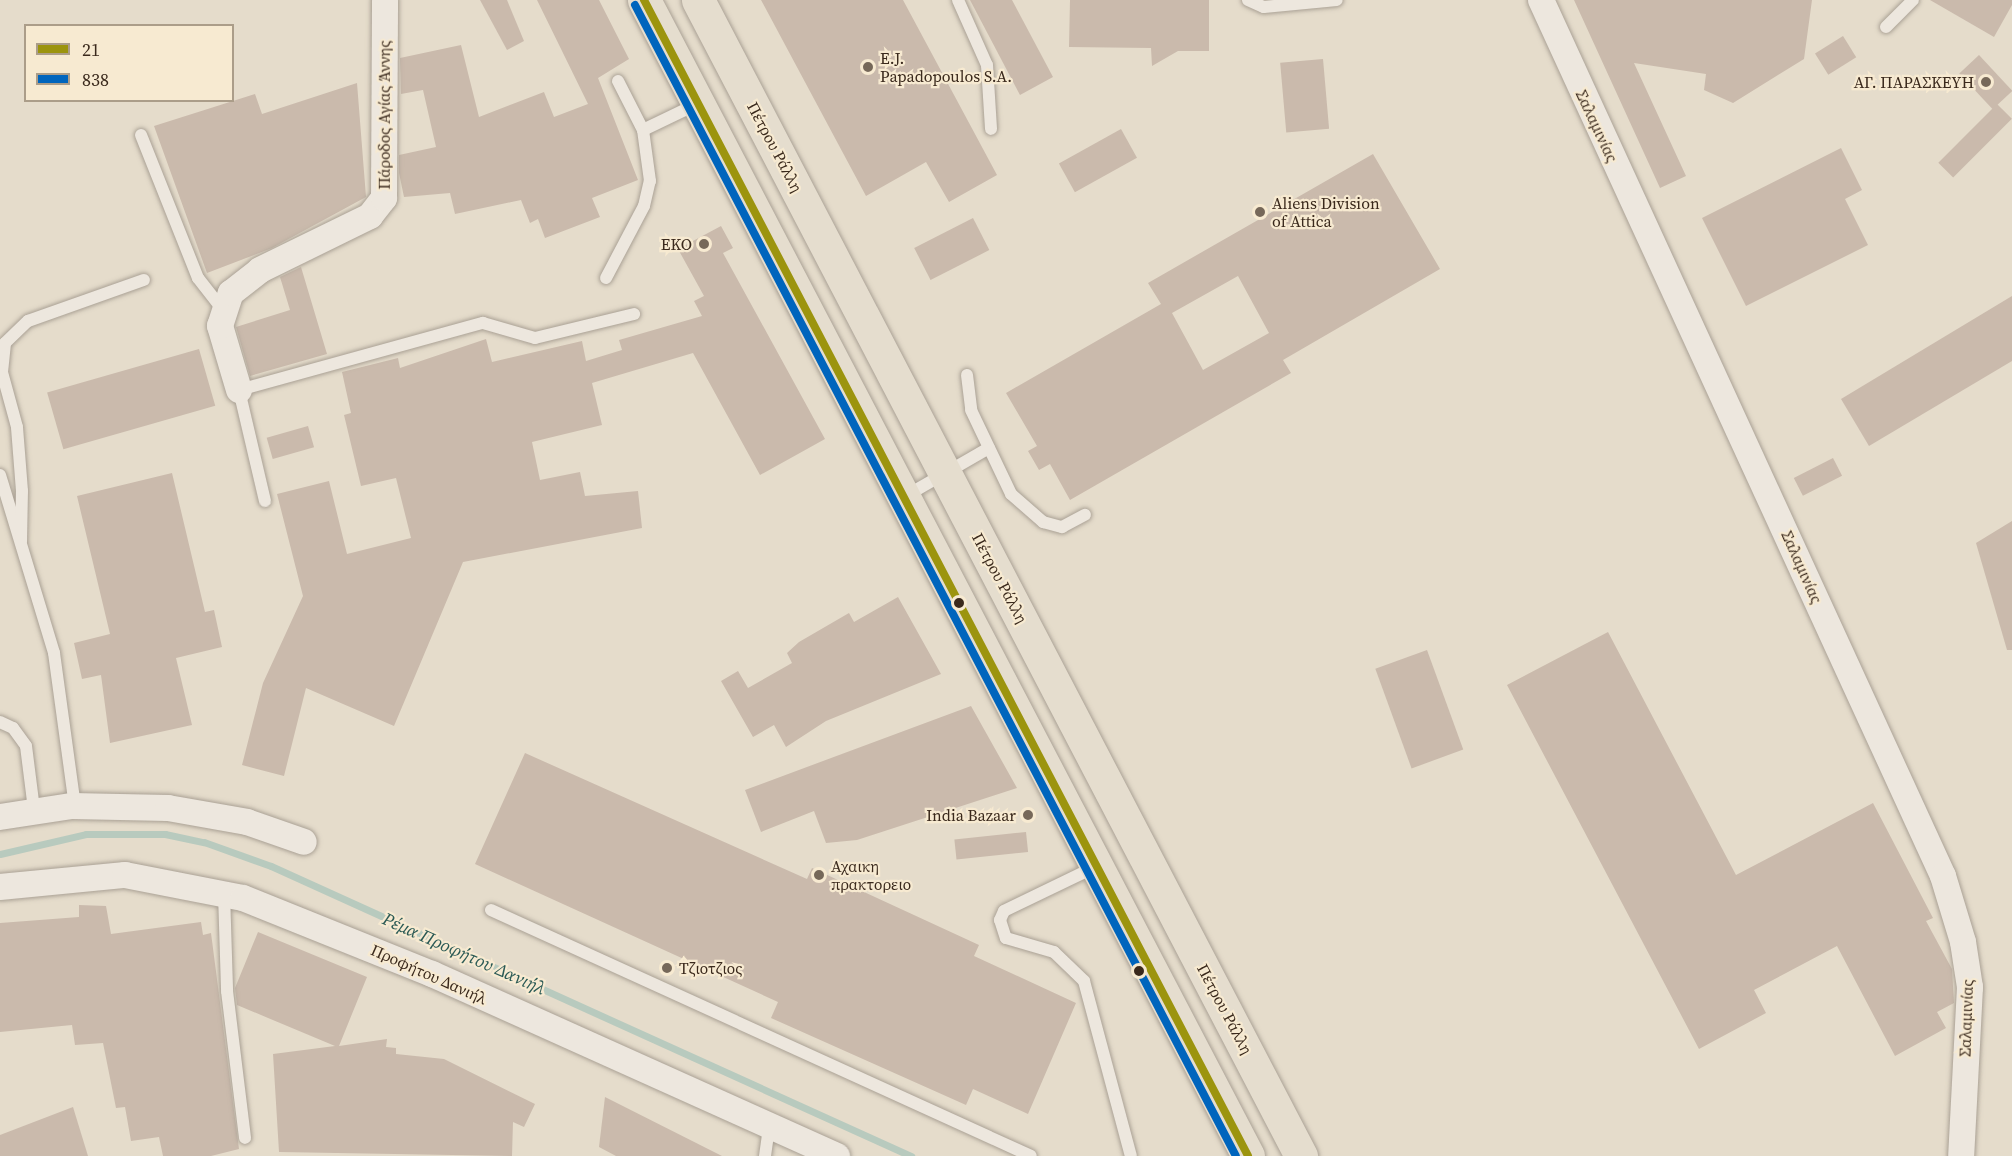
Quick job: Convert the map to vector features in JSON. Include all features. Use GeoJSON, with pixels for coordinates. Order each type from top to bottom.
{"type":"FeatureCollection","features":[{"type":"Feature","properties":{"kind":"main road"},"geometry":{"type":"LineString","coordinates":[[644,0],[1248,1156]]}},
{"type":"Feature","properties":{"kind":"main road","name":"Πέτρου Ράλλη"},"geometry":{"type":"LineString","coordinates":[[698,0],[1301,1156]]}},
{"type":"Feature","properties":{"kind":"street","name":"Πάροδος Αγίας Άννης"},"geometry":{"type":"LineString","coordinates":[[222,309],[238,286],[260,270],[370,216],[381,205],[386,190],[385,0]]}},
{"type":"Feature","properties":{"kind":"street","name":"Σαλαμινίας"},"geometry":{"type":"LineString","coordinates":[[1540,0],[1944,876],[1964,942],[1970,987],[1960,1156]]}},
{"type":"Feature","properties":{"kind":"street"},"geometry":{"type":"LineString","coordinates":[[222,309],[220,326],[240,390]]}},
{"type":"Feature","properties":{"kind":"street"},"geometry":{"type":"LineString","coordinates":[[0,817],[34,809],[75,806],[201,813],[304,842]]}},
{"type":"Feature","properties":{"kind":"street","name":"Προφήτου Δανιήλ"},"geometry":{"type":"LineString","coordinates":[[0,887],[125,875],[224,893],[422,970],[837,1156]]}},
{"type":"Feature","properties":{"kind":"lane"},"geometry":{"type":"LineString","coordinates":[[958,0],[987,65],[991,129]]}},
{"type":"Feature","properties":{"kind":"lane"},"geometry":{"type":"LineString","coordinates":[[1248,0],[1264,7],[1337,0]]}},
{"type":"Feature","properties":{"kind":"lane"},"geometry":{"type":"LineString","coordinates":[[1886,27],[1913,0]]}},
{"type":"Feature","properties":{"kind":"lane"},"geometry":{"type":"LineString","coordinates":[[606,278],[646,199],[650,181],[643,129],[618,81]]}},
{"type":"Feature","properties":{"kind":"lane"},"geometry":{"type":"LineString","coordinates":[[643,129],[698,104]]}},
{"type":"Feature","properties":{"kind":"lane"},"geometry":{"type":"LineString","coordinates":[[141,135],[198,278],[222,309]]}},
{"type":"Feature","properties":{"kind":"lane"},"geometry":{"type":"LineString","coordinates":[[21,542],[22,491],[17,427],[2,372],[5,343],[28,321],[144,280]]}},
{"type":"Feature","properties":{"kind":"lane"},"geometry":{"type":"LineString","coordinates":[[264,501],[240,390],[483,323],[535,338],[634,314]]}},
{"type":"Feature","properties":{"kind":"lane"},"geometry":{"type":"LineString","coordinates":[[967,375],[971,410],[1011,494],[1043,522],[1062,526],[1085,515]]}},
{"type":"Feature","properties":{"kind":"lane"},"geometry":{"type":"LineString","coordinates":[[904,497],[989,448]]}},
{"type":"Feature","properties":{"kind":"lane"},"geometry":{"type":"LineString","coordinates":[[0,475],[54,653],[75,806]]}},
{"type":"Feature","properties":{"kind":"lane"},"geometry":{"type":"LineString","coordinates":[[0,722],[13,728],[26,746],[34,809]]}},
{"type":"Feature","properties":{"kind":"lane"},"geometry":{"type":"LineString","coordinates":[[1096,867],[1004,911],[1000,920],[1006,938],[1054,952],[1084,981],[1131,1156]]}},
{"type":"Feature","properties":{"kind":"lane"},"geometry":{"type":"LineString","coordinates":[[224,893],[227,991],[245,1138]]}},
{"type":"Feature","properties":{"kind":"lane"},"geometry":{"type":"LineString","coordinates":[[492,910],[1031,1156]]}},
{"type":"Feature","properties":{"kind":"lane"},"geometry":{"type":"LineString","coordinates":[[765,1156],[769,1127]]}},
{"type":"Feature","properties":{"kind":"building"},"geometry":{"type":"Polygon","coordinates":[[[480,0],[507,0],[524,41],[507,50],[480,0]]]}},
{"type":"Feature","properties":{"kind":"building"},"geometry":{"type":"Polygon","coordinates":[[[537,0],[599,0],[629,59],[598,78],[638,180],[592,198],[600,217],[545,238],[538,219],[530,223],[521,200],[455,214],[450,193],[404,197],[399,173],[399,155],[436,147],[423,90],[401,94],[400,58],[461,45],[479,117],[544,92],[554,117],[588,104],[537,0]]]}},
{"type":"Feature","properties":{"kind":"building","name":"E.J. Papadopoulos S.A."},"geometry":{"type":"Polygon","coordinates":[[[761,0],[903,0],[997,175],[949,202],[926,162],[866,196],[761,0]]]}},
{"type":"Feature","properties":{"kind":"building"},"geometry":{"type":"Polygon","coordinates":[[[970,0],[1012,0],[1053,77],[1020,95],[970,0]]]}},
{"type":"Feature","properties":{"kind":"building"},"geometry":{"type":"Polygon","coordinates":[[[1070,0],[1209,0],[1209,51],[1178,51],[1152,66],[1151,48],[1069,47],[1070,0]]]}},
{"type":"Feature","properties":{"kind":"building"},"geometry":{"type":"Polygon","coordinates":[[[1574,0],[1812,0],[1804,59],[1733,103],[1704,90],[1706,74],[1634,63],[1686,176],[1660,188],[1574,0]]]}},
{"type":"Feature","properties":{"kind":"building"},"geometry":{"type":"Polygon","coordinates":[[[1930,0],[2012,0],[2012,5],[1994,37],[1930,0]]]}},
{"type":"Feature","properties":{"kind":"building"},"geometry":{"type":"Polygon","coordinates":[[[1843,36],[1856,57],[1828,75],[1815,53],[1843,36]]]}},
{"type":"Feature","properties":{"kind":"building","name":"ΑΓ. ΠΑΡΑΣΚΕΥΗ"},"geometry":{"type":"Polygon","coordinates":[[[1979,55],[2012,90],[1993,109],[1959,73],[1979,55]]]}},
{"type":"Feature","properties":{"kind":"building"},"geometry":{"type":"Polygon","coordinates":[[[1323,59],[1329,129],[1286,132],[1280,63],[1323,59]]]}},
{"type":"Feature","properties":{"kind":"building"},"geometry":{"type":"Polygon","coordinates":[[[357,83],[366,197],[272,248],[207,273],[154,126],[255,94],[262,114],[357,83]]]}},
{"type":"Feature","properties":{"kind":"building"},"geometry":{"type":"Polygon","coordinates":[[[1997,104],[2012,119],[1953,178],[1938,163],[1997,104]]]}},
{"type":"Feature","properties":{"kind":"building"},"geometry":{"type":"Polygon","coordinates":[[[1121,129],[1137,158],[1075,192],[1059,163],[1121,129]]]}},
{"type":"Feature","properties":{"kind":"building"},"geometry":{"type":"Polygon","coordinates":[[[1841,148],[1862,190],[1845,199],[1868,245],[1746,306],[1702,218],[1841,148]]]}},
{"type":"Feature","properties":{"kind":"building"},"geometry":{"type":"Polygon","coordinates":[[[1373,154],[1440,269],[1283,360],[1291,373],[1070,500],[1050,464],[1039,470],[1028,451],[1037,446],[1006,393],[1161,304],[1148,283],[1373,154]],[[1238,276],[1172,313],[1203,370],[1269,333],[1238,276]]]}},
{"type":"Feature","properties":{"kind":"building"},"geometry":{"type":"Polygon","coordinates":[[[973,218],[989,250],[931,280],[914,248],[973,218]]]}},
{"type":"Feature","properties":{"kind":"building"},"geometry":{"type":"Polygon","coordinates":[[[721,226],[733,248],[723,253],[825,439],[760,475],[693,353],[592,383],[602,425],[532,442],[540,480],[580,472],[585,496],[638,491],[642,528],[463,562],[394,726],[306,688],[284,776],[242,765],[263,683],[303,596],[277,494],[329,481],[347,554],[411,538],[396,478],[361,486],[344,415],[351,413],[342,372],[398,358],[400,368],[486,339],[492,362],[582,341],[586,361],[622,350],[619,340],[702,316],[694,301],[704,296],[678,249],[721,226]]]}},
{"type":"Feature","properties":{"kind":"building"},"geometry":{"type":"Polygon","coordinates":[[[301,267],[327,354],[250,376],[236,327],[290,310],[280,277],[301,267]]]}},
{"type":"Feature","properties":{"kind":"building"},"geometry":{"type":"Polygon","coordinates":[[[2012,296],[2012,361],[1869,446],[1841,399],[2012,296]]]}},
{"type":"Feature","properties":{"kind":"building"},"geometry":{"type":"Polygon","coordinates":[[[199,349],[215,406],[63,449],[47,393],[199,349]]]}},
{"type":"Feature","properties":{"kind":"building"},"geometry":{"type":"Polygon","coordinates":[[[308,426],[314,447],[273,459],[267,438],[308,426]]]}},
{"type":"Feature","properties":{"kind":"building"},"geometry":{"type":"Polygon","coordinates":[[[1833,458],[1842,476],[1803,496],[1794,478],[1833,458]]]}},
{"type":"Feature","properties":{"kind":"building"},"geometry":{"type":"Polygon","coordinates":[[[172,473],[205,612],[214,610],[222,647],[176,658],[192,725],[110,743],[101,675],[82,679],[74,643],[110,634],[77,496],[172,473]]]}},
{"type":"Feature","properties":{"kind":"building"},"geometry":{"type":"Polygon","coordinates":[[[2012,521],[2012,650],[2007,650],[1976,543],[2012,521]]]}},
{"type":"Feature","properties":{"kind":"building"},"geometry":{"type":"Polygon","coordinates":[[[898,597],[941,674],[826,721],[786,747],[774,725],[753,737],[721,681],[738,671],[748,688],[792,663],[787,653],[799,642],[849,613],[854,622],[898,597]]]}},
{"type":"Feature","properties":{"kind":"building"},"geometry":{"type":"Polygon","coordinates":[[[1608,632],[1736,875],[1873,803],[1933,918],[1926,921],[1952,969],[1954,1003],[1937,1012],[1946,1028],[1895,1056],[1837,946],[1754,990],[1766,1013],[1699,1049],[1507,685],[1608,632]]]}},
{"type":"Feature","properties":{"kind":"building"},"geometry":{"type":"Polygon","coordinates":[[[1427,650],[1463,750],[1412,768],[1375,669],[1427,650]]]}},
{"type":"Feature","properties":{"kind":"building"},"geometry":{"type":"Polygon","coordinates":[[[971,706],[1017,788],[857,840],[826,843],[814,811],[761,832],[745,790],[971,706]]]}},
{"type":"Feature","properties":{"kind":"building"},"geometry":{"type":"Polygon","coordinates":[[[525,753],[807,879],[812,868],[979,945],[974,956],[1076,1003],[1028,1114],[973,1089],[966,1105],[771,1018],[778,1002],[475,864],[525,753]]]}},
{"type":"Feature","properties":{"kind":"building"},"geometry":{"type":"Polygon","coordinates":[[[1026,832],[1028,852],[956,859],[954,840],[1026,832]]]}},
{"type":"Feature","properties":{"kind":"building"},"geometry":{"type":"Polygon","coordinates":[[[79,905],[106,906],[111,934],[201,922],[203,935],[211,933],[239,1149],[211,1156],[163,1156],[159,1137],[131,1141],[125,1107],[116,1108],[103,1043],[75,1045],[72,1025],[0,1032],[0,923],[79,917],[79,905]]]}},
{"type":"Feature","properties":{"kind":"building"},"geometry":{"type":"Polygon","coordinates":[[[258,932],[367,977],[339,1046],[387,1039],[386,1047],[396,1048],[396,1054],[444,1059],[535,1104],[524,1127],[513,1122],[512,1156],[279,1152],[273,1054],[335,1046],[237,1005],[235,988],[258,932]]]}},
{"type":"Feature","properties":{"kind":"building"},"geometry":{"type":"Polygon","coordinates":[[[605,1097],[722,1156],[616,1156],[599,1147],[605,1097]]]}},
{"type":"Feature","properties":{"kind":"building"},"geometry":{"type":"Polygon","coordinates":[[[73,1107],[88,1156],[0,1156],[0,1135],[73,1107]]]}},
{"type":"Feature","properties":{"kind":"waterway","name":"Ρέμα Προφήτου Δανιήλ"},"geometry":{"type":"LineString","coordinates":[[0,854],[86,834],[165,834],[204,842],[271,866],[911,1156]]}},
{"type":"Feature","properties":{"kind":"transit line","name":"21"},"geometry":{"type":"LineString","coordinates":[[644,0],[1248,1156]]}},
{"type":"Feature","properties":{"kind":"transit line","name":"838"},"geometry":{"type":"LineString","coordinates":[[635,5],[1236,1156]]}},
{"type":"Feature","properties":{"kind":"place","name":"E.J. Papadopoulos S.A."},"geometry":{"type":"Point","coordinates":[868,67]}},
{"type":"Feature","properties":{"kind":"place","name":"ΑΓ. ΠΑΡΑΣΚΕΥΗ"},"geometry":{"type":"Point","coordinates":[1986,82]}},
{"type":"Feature","properties":{"kind":"place","name":"Aliens Division of Attica"},"geometry":{"type":"Point","coordinates":[1260,212]}},
{"type":"Feature","properties":{"kind":"place","name":"EKO"},"geometry":{"type":"Point","coordinates":[704,244]}},
{"type":"Feature","properties":{"kind":"place","name":"India Bazaar"},"geometry":{"type":"Point","coordinates":[1028,815]}},
{"type":"Feature","properties":{"kind":"place","name":"Αχαικη πρακτορειο"},"geometry":{"type":"Point","coordinates":[819,875]}},
{"type":"Feature","properties":{"kind":"place","name":"Τζιοτζιος"},"geometry":{"type":"Point","coordinates":[667,968]}}]}
